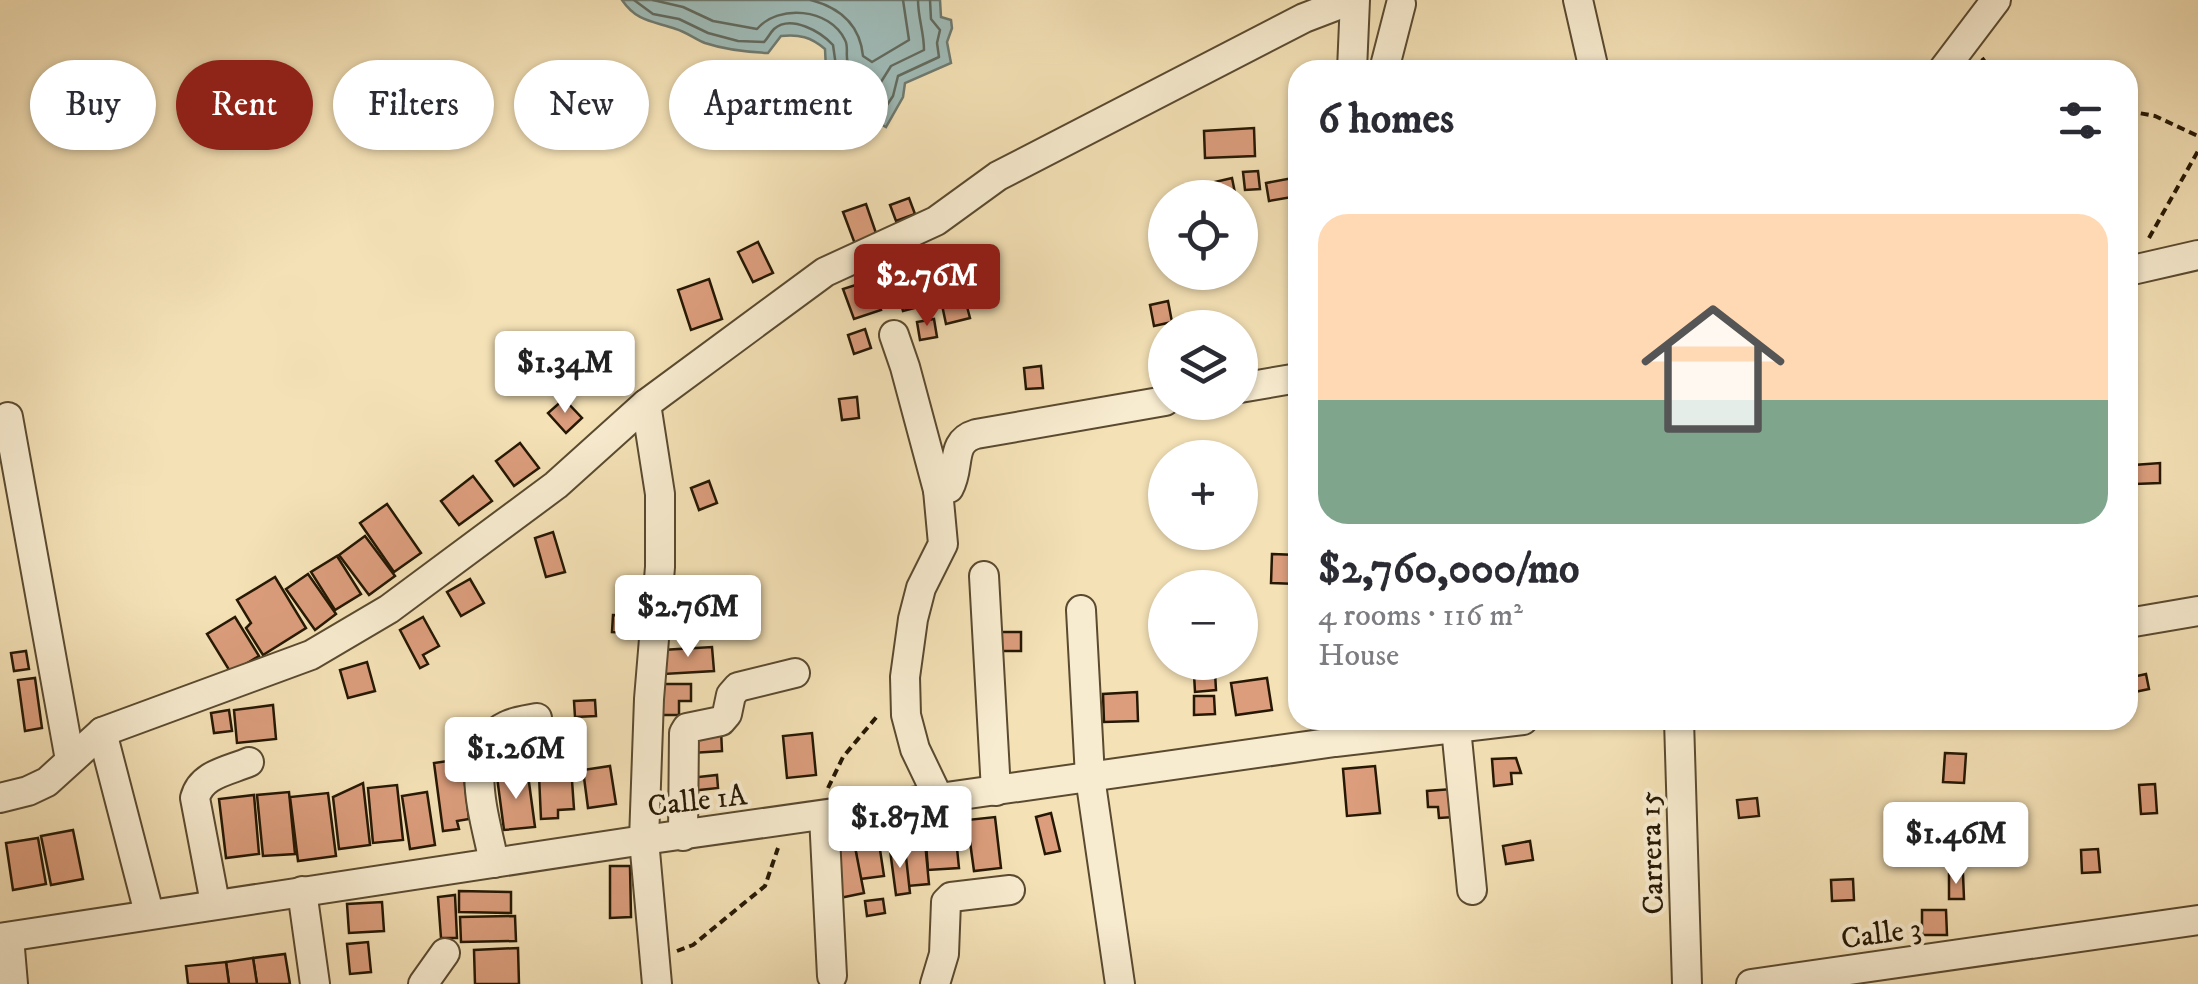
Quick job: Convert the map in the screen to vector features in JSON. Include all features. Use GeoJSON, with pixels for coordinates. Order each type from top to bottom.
{"type":"FeatureCollection","features":[{"type":"Feature","properties":{"kind":"street"},"geometry":{"type":"LineString","coordinates":[[0,798],[28,792],[47,782],[102,732],[312,655],[389,609],[556,484],[646,404],[825,272],[936,221],[998,176],[1304,18],[1353,0],[1352,60]]}},
{"type":"Feature","properties":{"kind":"street"},"geometry":{"type":"LineString","coordinates":[[1578,0],[1592,60]]}},
{"type":"Feature","properties":{"kind":"street"},"geometry":{"type":"LineString","coordinates":[[1951,60],[1996,0]]}},
{"type":"Feature","properties":{"kind":"street"},"geometry":{"type":"LineString","coordinates":[[1387,60],[1401,4]]}},
{"type":"Feature","properties":{"kind":"street"},"geometry":{"type":"LineString","coordinates":[[2138,268],[2198,254]]}},
{"type":"Feature","properties":{"kind":"street"},"geometry":{"type":"LineString","coordinates":[[894,335],[938,490],[943,544],[921,588],[913,620],[906,715],[915,749],[939,799]]}},
{"type":"Feature","properties":{"kind":"street"},"geometry":{"type":"LineString","coordinates":[[1258,385],[1288,380]]}},
{"type":"Feature","properties":{"kind":"street"},"geometry":{"type":"LineString","coordinates":[[646,404],[660,494],[660,568],[649,699],[644,840],[657,984]]}},
{"type":"Feature","properties":{"kind":"street"},"geometry":{"type":"LineString","coordinates":[[938,490],[950,488],[958,447],[964,438],[1148,404]]}},
{"type":"Feature","properties":{"kind":"street"},"geometry":{"type":"LineString","coordinates":[[8,417],[70,760]]}},
{"type":"Feature","properties":{"kind":"street"},"geometry":{"type":"LineString","coordinates":[[984,576],[996,791]]}},
{"type":"Feature","properties":{"kind":"street"},"geometry":{"type":"LineString","coordinates":[[1081,610],[1090,777],[1120,984]]}},
{"type":"Feature","properties":{"kind":"street"},"geometry":{"type":"LineString","coordinates":[[2138,621],[2198,611]]}},
{"type":"Feature","properties":{"kind":"street"},"geometry":{"type":"LineString","coordinates":[[683,836],[687,728],[720,721],[738,687],[795,672]]}},
{"type":"Feature","properties":{"kind":"street"},"geometry":{"type":"LineString","coordinates":[[494,863],[478,771],[480,753],[489,738],[507,725],[537,718]]}},
{"type":"Feature","properties":{"kind":"street","name":"Calle 1A"},"geometry":{"type":"LineString","coordinates":[[4,937],[1090,777],[1335,731],[1375,730]]}},
{"type":"Feature","properties":{"kind":"street"},"geometry":{"type":"LineString","coordinates":[[1456,730],[1472,890]]}},
{"type":"Feature","properties":{"kind":"street","name":"Carrera 15"},"geometry":{"type":"LineString","coordinates":[[1680,730],[1687,984]]}},
{"type":"Feature","properties":{"kind":"street"},"geometry":{"type":"LineString","coordinates":[[102,732],[149,913]]}},
{"type":"Feature","properties":{"kind":"street"},"geometry":{"type":"LineString","coordinates":[[215,903],[195,798],[198,785],[249,762]]}},
{"type":"Feature","properties":{"kind":"street"},"geometry":{"type":"LineString","coordinates":[[818,816],[832,976]]}},
{"type":"Feature","properties":{"kind":"street"},"geometry":{"type":"LineString","coordinates":[[935,984],[944,954],[946,902],[951,897],[1010,890]]}},
{"type":"Feature","properties":{"kind":"street"},"geometry":{"type":"LineString","coordinates":[[302,891],[316,984]]}},
{"type":"Feature","properties":{"kind":"street","name":"Calle 3"},"geometry":{"type":"LineString","coordinates":[[1751,984],[2198,920]]}},
{"type":"Feature","properties":{"kind":"street"},"geometry":{"type":"LineString","coordinates":[[4,937],[13,984]]}},
{"type":"Feature","properties":{"kind":"street"},"geometry":{"type":"LineString","coordinates":[[423,984],[445,953]]}},
{"type":"Feature","properties":{"kind":"path"},"geometry":{"type":"LineString","coordinates":[[2138,113],[2156,116],[2198,136]]}},
{"type":"Feature","properties":{"kind":"path"},"geometry":{"type":"LineString","coordinates":[[2138,257],[2198,150]]}},
{"type":"Feature","properties":{"kind":"path"},"geometry":{"type":"LineString","coordinates":[[654,950],[676,951],[693,945],[765,886],[775,851],[818,816],[843,757],[874,718],[906,692]]}},
{"type":"Feature","properties":{"kind":"water"},"geometry":{"type":"Polygon","coordinates":[[[622,0],[940,0],[941,17],[951,20],[947,42],[951,63],[905,83],[903,97],[888,123],[888,60],[826,60],[825,49],[799,36],[781,36],[768,53],[721,47],[640,17],[622,0]]]}},
{"type":"Feature","properties":{"kind":"building"},"geometry":{"type":"Polygon","coordinates":[[[1254,128],[1255,156],[1205,158],[1204,131],[1254,128]]]}},
{"type":"Feature","properties":{"kind":"building"},"geometry":{"type":"Polygon","coordinates":[[[1258,171],[1260,189],[1258,180],[1244,180],[1243,172],[1258,171]]]}},
{"type":"Feature","properties":{"kind":"building"},"geometry":{"type":"Polygon","coordinates":[[[1288,179],[1288,198],[1269,201],[1266,183],[1288,179]]]}},
{"type":"Feature","properties":{"kind":"building"},"geometry":{"type":"Polygon","coordinates":[[[909,198],[915,214],[896,221],[890,205],[909,198]]]}},
{"type":"Feature","properties":{"kind":"building"},"geometry":{"type":"Polygon","coordinates":[[[866,204],[877,236],[855,244],[843,212],[866,204]]]}},
{"type":"Feature","properties":{"kind":"building"},"geometry":{"type":"Polygon","coordinates":[[[758,242],[773,273],[753,282],[738,252],[758,242]]]}},
{"type":"Feature","properties":{"kind":"building"},"geometry":{"type":"Polygon","coordinates":[[[709,279],[722,319],[691,330],[678,290],[709,279]]]}},
{"type":"Feature","properties":{"kind":"building"},"geometry":{"type":"Polygon","coordinates":[[[871,280],[881,310],[854,319],[843,289],[871,280]]]}},
{"type":"Feature","properties":{"kind":"building"},"geometry":{"type":"Polygon","coordinates":[[[914,289],[918,307],[903,311],[898,293],[914,289]]]}},
{"type":"Feature","properties":{"kind":"building"},"geometry":{"type":"Polygon","coordinates":[[[965,299],[970,318],[946,324],[942,305],[965,299]]]}},
{"type":"Feature","properties":{"kind":"building"},"geometry":{"type":"Polygon","coordinates":[[[1168,301],[1170,310],[1151,310],[1150,305],[1168,301]]]}},
{"type":"Feature","properties":{"kind":"building"},"geometry":{"type":"Polygon","coordinates":[[[934,319],[937,337],[920,340],[917,322],[934,319]]]}},
{"type":"Feature","properties":{"kind":"building"},"geometry":{"type":"Polygon","coordinates":[[[865,329],[871,348],[854,354],[848,335],[865,329]]]}},
{"type":"Feature","properties":{"kind":"building"},"geometry":{"type":"Polygon","coordinates":[[[1041,366],[1043,388],[1026,389],[1024,368],[1041,366]]]}},
{"type":"Feature","properties":{"kind":"building"},"geometry":{"type":"Polygon","coordinates":[[[857,397],[859,418],[842,420],[839,399],[857,397]]]}},
{"type":"Feature","properties":{"kind":"building"},"geometry":{"type":"Polygon","coordinates":[[[564,399],[582,418],[566,433],[548,413],[564,399]]]}},
{"type":"Feature","properties":{"kind":"building"},"geometry":{"type":"Polygon","coordinates":[[[520,443],[539,468],[514,486],[496,461],[520,443]]]}},
{"type":"Feature","properties":{"kind":"building"},"geometry":{"type":"Polygon","coordinates":[[[2160,463],[2160,483],[2138,484],[2138,465],[2160,463]]]}},
{"type":"Feature","properties":{"kind":"building"},"geometry":{"type":"Polygon","coordinates":[[[473,476],[492,501],[459,525],[441,501],[473,476]]]}},
{"type":"Feature","properties":{"kind":"building"},"geometry":{"type":"Polygon","coordinates":[[[709,481],[717,503],[699,510],[691,488],[709,481]]]}},
{"type":"Feature","properties":{"kind":"building"},"geometry":{"type":"Polygon","coordinates":[[[387,504],[421,553],[394,572],[360,523],[387,504]]]}},
{"type":"Feature","properties":{"kind":"building"},"geometry":{"type":"Polygon","coordinates":[[[553,532],[565,572],[546,577],[535,538],[553,532]]]}},
{"type":"Feature","properties":{"kind":"building"},"geometry":{"type":"Polygon","coordinates":[[[365,536],[395,576],[369,595],[339,555],[365,536]]]}},
{"type":"Feature","properties":{"kind":"building"},"geometry":{"type":"Polygon","coordinates":[[[1272,554],[1288,555],[1288,584],[1271,583],[1272,554]]]}},
{"type":"Feature","properties":{"kind":"building"},"geometry":{"type":"Polygon","coordinates":[[[337,556],[361,594],[335,610],[311,572],[337,556]]]}},
{"type":"Feature","properties":{"kind":"building"},"geometry":{"type":"Polygon","coordinates":[[[308,574],[336,614],[315,630],[286,589],[308,574]]]}},
{"type":"Feature","properties":{"kind":"building"},"geometry":{"type":"Polygon","coordinates":[[[275,577],[306,628],[263,655],[246,628],[251,623],[237,600],[275,577]]]}},
{"type":"Feature","properties":{"kind":"building"},"geometry":{"type":"Polygon","coordinates":[[[470,579],[484,603],[461,616],[447,592],[470,579]]]}},
{"type":"Feature","properties":{"kind":"building"},"geometry":{"type":"Polygon","coordinates":[[[613,615],[630,616],[629,633],[612,632],[613,615]]]}},
{"type":"Feature","properties":{"kind":"building"},"geometry":{"type":"Polygon","coordinates":[[[235,617],[259,656],[231,673],[207,634],[235,617]]]}},
{"type":"Feature","properties":{"kind":"building"},"geometry":{"type":"Polygon","coordinates":[[[423,617],[439,646],[423,655],[428,664],[420,668],[400,630],[423,617]]]}},
{"type":"Feature","properties":{"kind":"building"},"geometry":{"type":"Polygon","coordinates":[[[995,632],[1021,632],[1021,651],[995,651],[995,632]]]}},
{"type":"Feature","properties":{"kind":"building"},"geometry":{"type":"Polygon","coordinates":[[[712,647],[714,671],[664,674],[662,650],[712,647]]]}},
{"type":"Feature","properties":{"kind":"building"},"geometry":{"type":"Polygon","coordinates":[[[26,651],[29,669],[14,671],[11,653],[26,651]]]}},
{"type":"Feature","properties":{"kind":"building"},"geometry":{"type":"Polygon","coordinates":[[[367,662],[375,691],[348,698],[340,670],[367,662]]]}},
{"type":"Feature","properties":{"kind":"building"},"geometry":{"type":"Polygon","coordinates":[[[2146,674],[2149,689],[2138,691],[2138,676],[2146,674]]]}},
{"type":"Feature","properties":{"kind":"building"},"geometry":{"type":"Polygon","coordinates":[[[35,678],[42,728],[25,731],[18,680],[35,678]]]}},
{"type":"Feature","properties":{"kind":"building"},"geometry":{"type":"Polygon","coordinates":[[[1267,678],[1272,710],[1236,715],[1231,683],[1267,678]]]}},
{"type":"Feature","properties":{"kind":"building"},"geometry":{"type":"Polygon","coordinates":[[[1194,680],[1215,680],[1216,690],[1195,692],[1194,680]]]}},
{"type":"Feature","properties":{"kind":"building"},"geometry":{"type":"Polygon","coordinates":[[[657,684],[691,684],[691,701],[679,701],[679,715],[657,715],[657,684]]]}},
{"type":"Feature","properties":{"kind":"building"},"geometry":{"type":"Polygon","coordinates":[[[1137,692],[1138,721],[1104,722],[1103,694],[1137,692]]]}},
{"type":"Feature","properties":{"kind":"building"},"geometry":{"type":"Polygon","coordinates":[[[1194,696],[1214,696],[1215,714],[1194,715],[1194,696]]]}},
{"type":"Feature","properties":{"kind":"building"},"geometry":{"type":"Polygon","coordinates":[[[595,700],[596,716],[575,717],[574,701],[595,700]]]}},
{"type":"Feature","properties":{"kind":"building"},"geometry":{"type":"Polygon","coordinates":[[[273,705],[276,739],[237,743],[234,710],[273,705]]]}},
{"type":"Feature","properties":{"kind":"building"},"geometry":{"type":"Polygon","coordinates":[[[229,710],[232,731],[214,733],[211,713],[229,710]]]}},
{"type":"Feature","properties":{"kind":"building"},"geometry":{"type":"Polygon","coordinates":[[[721,730],[722,751],[692,753],[691,732],[721,730]]]}},
{"type":"Feature","properties":{"kind":"building"},"geometry":{"type":"Polygon","coordinates":[[[812,733],[816,775],[787,778],[783,736],[812,733]]]}},
{"type":"Feature","properties":{"kind":"building"},"geometry":{"type":"Polygon","coordinates":[[[518,739],[520,768],[494,769],[493,740],[518,739]]]}},
{"type":"Feature","properties":{"kind":"building"},"geometry":{"type":"Polygon","coordinates":[[[570,752],[574,809],[558,810],[558,818],[541,819],[538,754],[570,752]]]}},
{"type":"Feature","properties":{"kind":"building"},"geometry":{"type":"Polygon","coordinates":[[[1945,753],[1966,754],[1964,783],[1943,782],[1945,753]]]}},
{"type":"Feature","properties":{"kind":"building"},"geometry":{"type":"Polygon","coordinates":[[[1516,758],[1521,773],[1511,773],[1512,784],[1494,786],[1492,759],[1516,758]]]}},
{"type":"Feature","properties":{"kind":"building"},"geometry":{"type":"Polygon","coordinates":[[[462,759],[469,819],[457,821],[459,829],[443,831],[434,763],[462,759]]]}},
{"type":"Feature","properties":{"kind":"building"},"geometry":{"type":"Polygon","coordinates":[[[610,766],[616,804],[588,808],[583,770],[610,766]]]}},
{"type":"Feature","properties":{"kind":"building"},"geometry":{"type":"Polygon","coordinates":[[[1375,766],[1380,813],[1347,816],[1343,769],[1375,766]]]}},
{"type":"Feature","properties":{"kind":"building"},"geometry":{"type":"Polygon","coordinates":[[[528,775],[535,827],[504,830],[497,777],[528,775]]]}},
{"type":"Feature","properties":{"kind":"building"},"geometry":{"type":"Polygon","coordinates":[[[717,775],[718,788],[690,791],[689,778],[717,775]]]}},
{"type":"Feature","properties":{"kind":"building"},"geometry":{"type":"Polygon","coordinates":[[[363,783],[370,845],[339,849],[333,797],[363,783]]]}},
{"type":"Feature","properties":{"kind":"building"},"geometry":{"type":"Polygon","coordinates":[[[2155,784],[2157,813],[2141,814],[2139,785],[2155,784]]]}},
{"type":"Feature","properties":{"kind":"building"},"geometry":{"type":"Polygon","coordinates":[[[397,785],[403,840],[373,843],[368,788],[397,785]]]}},
{"type":"Feature","properties":{"kind":"building"},"geometry":{"type":"Polygon","coordinates":[[[1452,789],[1454,817],[1439,818],[1438,807],[1428,807],[1427,791],[1452,789]]]}},
{"type":"Feature","properties":{"kind":"building"},"geometry":{"type":"Polygon","coordinates":[[[289,792],[295,854],[263,856],[257,795],[289,792]]]}},
{"type":"Feature","properties":{"kind":"building"},"geometry":{"type":"Polygon","coordinates":[[[427,792],[435,845],[410,849],[402,796],[427,792]]]}},
{"type":"Feature","properties":{"kind":"building"},"geometry":{"type":"Polygon","coordinates":[[[328,793],[336,856],[298,861],[290,797],[328,793]]]}},
{"type":"Feature","properties":{"kind":"building"},"geometry":{"type":"Polygon","coordinates":[[[254,795],[259,854],[226,858],[219,799],[254,795]]]}},
{"type":"Feature","properties":{"kind":"building"},"geometry":{"type":"Polygon","coordinates":[[[1757,798],[1759,816],[1739,818],[1737,800],[1757,798]]]}},
{"type":"Feature","properties":{"kind":"building"},"geometry":{"type":"Polygon","coordinates":[[[1051,813],[1060,851],[1045,854],[1036,817],[1051,813]]]}},
{"type":"Feature","properties":{"kind":"building"},"geometry":{"type":"Polygon","coordinates":[[[995,817],[1001,868],[974,871],[967,820],[995,817]]]}},
{"type":"Feature","properties":{"kind":"building"},"geometry":{"type":"Polygon","coordinates":[[[955,828],[959,868],[928,870],[925,830],[955,828]]]}},
{"type":"Feature","properties":{"kind":"building"},"geometry":{"type":"Polygon","coordinates":[[[73,830],[83,879],[51,885],[41,836],[73,830]]]}},
{"type":"Feature","properties":{"kind":"building"},"geometry":{"type":"Polygon","coordinates":[[[38,838],[46,884],[13,890],[6,843],[38,838]]]}},
{"type":"Feature","properties":{"kind":"building"},"geometry":{"type":"Polygon","coordinates":[[[1530,841],[1533,860],[1506,864],[1503,846],[1530,841]]]}},
{"type":"Feature","properties":{"kind":"building"},"geometry":{"type":"Polygon","coordinates":[[[925,842],[929,884],[908,886],[904,844],[925,842]]]}},
{"type":"Feature","properties":{"kind":"building"},"geometry":{"type":"Polygon","coordinates":[[[879,843],[884,876],[860,879],[855,847],[879,843]]]}},
{"type":"Feature","properties":{"kind":"building"},"geometry":{"type":"Polygon","coordinates":[[[855,847],[864,893],[835,899],[827,852],[855,847]]]}},
{"type":"Feature","properties":{"kind":"building"},"geometry":{"type":"Polygon","coordinates":[[[905,848],[910,893],[896,895],[890,850],[905,848]]]}},
{"type":"Feature","properties":{"kind":"building"},"geometry":{"type":"Polygon","coordinates":[[[2098,849],[2100,872],[2082,873],[2081,850],[2098,849]]]}},
{"type":"Feature","properties":{"kind":"building"},"geometry":{"type":"Polygon","coordinates":[[[610,866],[630,866],[631,917],[610,918],[610,866]]]}},
{"type":"Feature","properties":{"kind":"building"},"geometry":{"type":"Polygon","coordinates":[[[1949,874],[1963,874],[1964,899],[1949,899],[1949,874]]]}},
{"type":"Feature","properties":{"kind":"building"},"geometry":{"type":"Polygon","coordinates":[[[1853,879],[1854,900],[1832,901],[1831,880],[1853,879]]]}},
{"type":"Feature","properties":{"kind":"building"},"geometry":{"type":"Polygon","coordinates":[[[459,891],[511,892],[511,913],[459,912],[459,891]]]}},
{"type":"Feature","properties":{"kind":"building"},"geometry":{"type":"Polygon","coordinates":[[[455,895],[457,938],[441,938],[438,897],[455,895]]]}},
{"type":"Feature","properties":{"kind":"building"},"geometry":{"type":"Polygon","coordinates":[[[883,899],[885,913],[867,916],[865,901],[883,899]]]}},
{"type":"Feature","properties":{"kind":"building"},"geometry":{"type":"Polygon","coordinates":[[[382,902],[384,931],[349,933],[347,904],[382,902]]]}},
{"type":"Feature","properties":{"kind":"building"},"geometry":{"type":"Polygon","coordinates":[[[1922,910],[1946,910],[1947,935],[1922,935],[1922,910]]]}},
{"type":"Feature","properties":{"kind":"building"},"geometry":{"type":"Polygon","coordinates":[[[515,916],[516,941],[461,942],[460,917],[515,916]]]}},
{"type":"Feature","properties":{"kind":"building"},"geometry":{"type":"Polygon","coordinates":[[[368,942],[371,972],[350,974],[347,944],[368,942]]]}},
{"type":"Feature","properties":{"kind":"building"},"geometry":{"type":"Polygon","coordinates":[[[518,948],[519,984],[475,984],[474,950],[518,948]]]}},
{"type":"Feature","properties":{"kind":"building"},"geometry":{"type":"Polygon","coordinates":[[[285,954],[290,984],[257,984],[253,958],[285,954]]]}},
{"type":"Feature","properties":{"kind":"building"},"geometry":{"type":"Polygon","coordinates":[[[253,958],[257,984],[229,984],[226,962],[253,958]]]}},
{"type":"Feature","properties":{"kind":"building"},"geometry":{"type":"Polygon","coordinates":[[[226,962],[229,984],[188,984],[186,966],[226,962]]]}}]}
